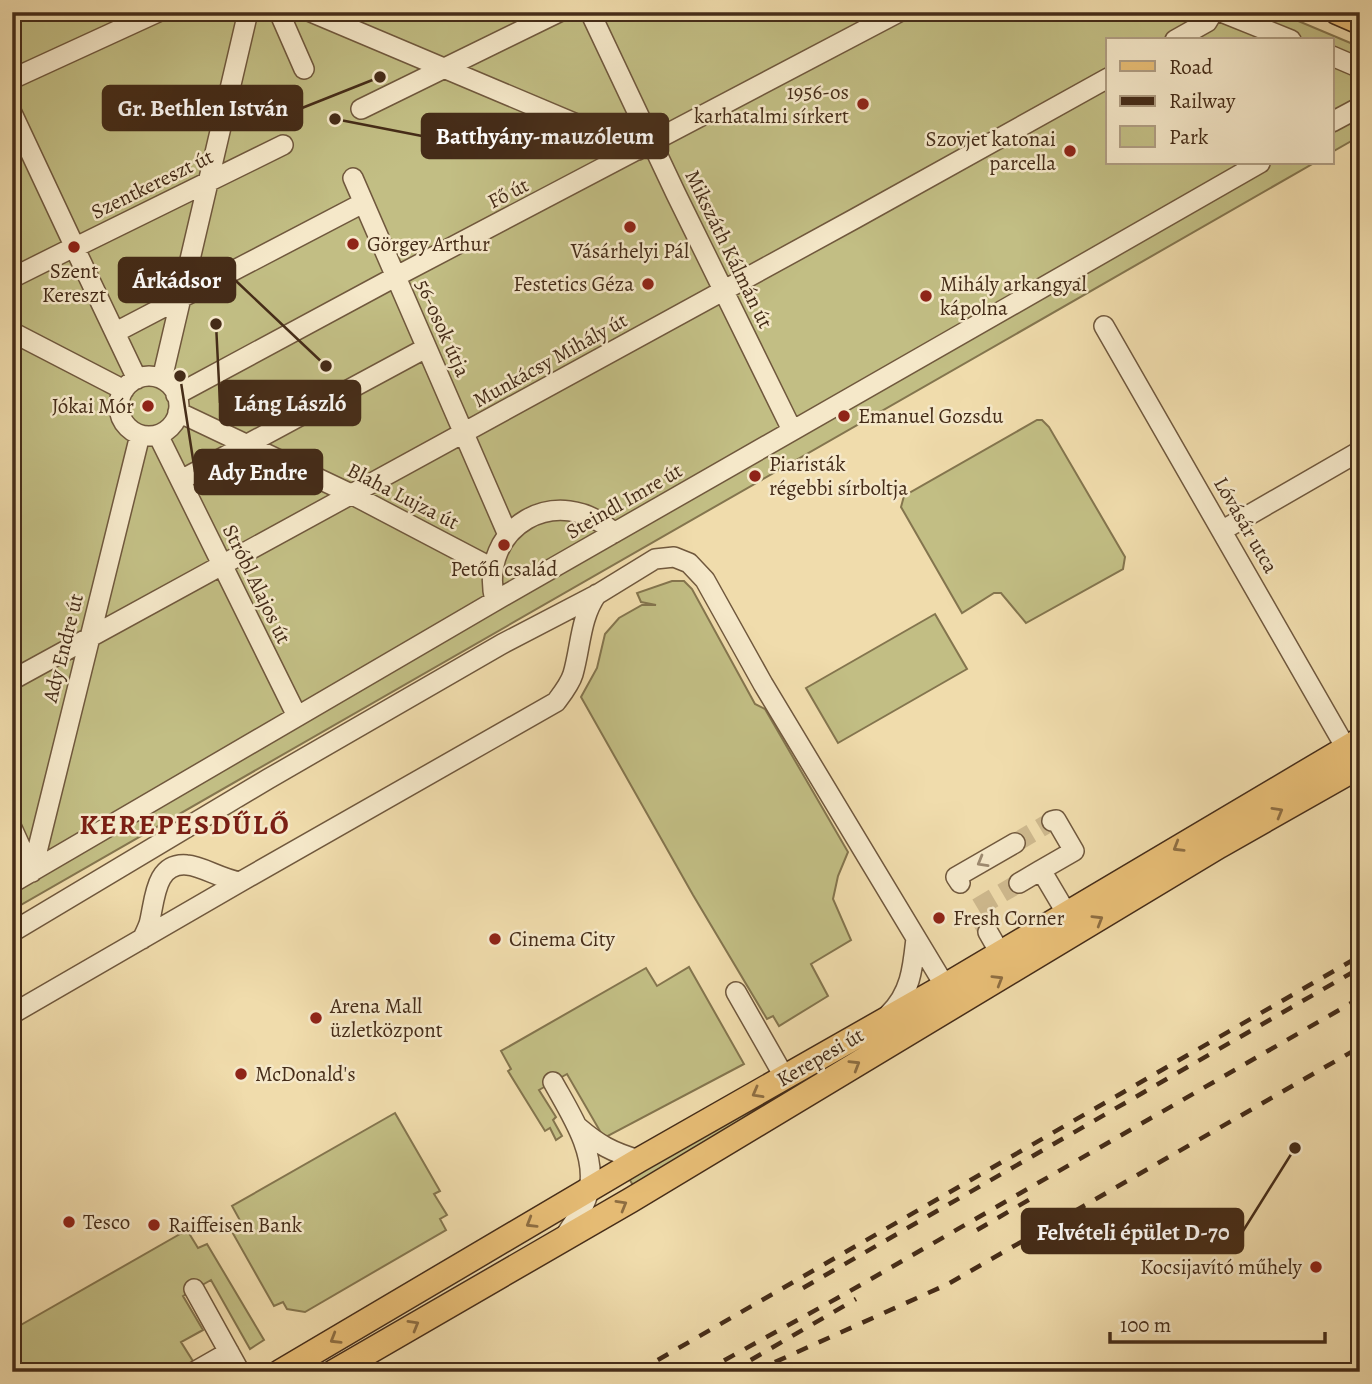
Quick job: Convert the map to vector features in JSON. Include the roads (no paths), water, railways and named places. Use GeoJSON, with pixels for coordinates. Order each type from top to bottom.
{"type":"FeatureCollection","features":[{"type":"Feature","properties":{"kind":"main road"},"geometry":{"type":"LineString","coordinates":[[1337,12],[1360,22]]}},
{"type":"Feature","properties":{"kind":"main road","name":"Kerepesi út"},"geometry":{"type":"LineString","coordinates":[[334,1372],[563,1239],[1219,846],[1336,779],[1355,751]]}},
{"type":"Feature","properties":{"kind":"main road","name":"Kerepesi út"},"geometry":{"type":"LineString","coordinates":[[280,1372],[589,1189],[945,986],[994,942],[1067,914],[1355,751]]}},
{"type":"Feature","properties":{"kind":"street"},"geometry":{"type":"LineString","coordinates":[[12,79],[158,12]]}},
{"type":"Feature","properties":{"kind":"street"},"geometry":{"type":"LineString","coordinates":[[162,379],[248,12]]}},
{"type":"Feature","properties":{"kind":"street"},"geometry":{"type":"LineString","coordinates":[[279,12],[304,69]]}},
{"type":"Feature","properties":{"kind":"street"},"geometry":{"type":"LineString","coordinates":[[312,12],[443,68],[646,146]]}},
{"type":"Feature","properties":{"kind":"street"},"geometry":{"type":"LineString","coordinates":[[361,108],[559,12]]}},
{"type":"Feature","properties":{"kind":"street","name":"Mikszáth Kálmán út"},"geometry":{"type":"LineString","coordinates":[[590,12],[646,146],[676,194],[792,430]]}},
{"type":"Feature","properties":{"kind":"street","name":"Fő út"},"geometry":{"type":"LineString","coordinates":[[177,403],[396,277],[899,12]]}},
{"type":"Feature","properties":{"kind":"street"},"geometry":{"type":"LineString","coordinates":[[1179,38],[1207,22],[1213,12]]}},
{"type":"Feature","properties":{"kind":"street"},"geometry":{"type":"LineString","coordinates":[[1221,12],[1286,38]]}},
{"type":"Feature","properties":{"kind":"street"},"geometry":{"type":"LineString","coordinates":[[1334,57],[1360,68]]}},
{"type":"Feature","properties":{"kind":"street","name":"Munkácsy Mihály út"},"geometry":{"type":"LineString","coordinates":[[12,680],[1106,79]]}},
{"type":"Feature","properties":{"kind":"street"},"geometry":{"type":"LineString","coordinates":[[1334,121],[1360,107]]}},
{"type":"Feature","properties":{"kind":"street"},"geometry":{"type":"LineString","coordinates":[[12,113],[116,332],[130,384]]}},
{"type":"Feature","properties":{"kind":"street","name":"Szentkereszt út"},"geometry":{"type":"LineString","coordinates":[[12,278],[283,145]]}},
{"type":"Feature","properties":{"kind":"street","name":"Steindl Imre út"},"geometry":{"type":"LineString","coordinates":[[12,883],[495,601],[1258,164]]}},
{"type":"Feature","properties":{"kind":"street","name":"56-osok útja"},"geometry":{"type":"LineString","coordinates":[[352,178],[508,535]]}},
{"type":"Feature","properties":{"kind":"street"},"geometry":{"type":"LineString","coordinates":[[116,332],[363,203]]}},
{"type":"Feature","properties":{"kind":"street","name":"Lóvásár utca"},"geometry":{"type":"LineString","coordinates":[[1104,326],[1355,751]]}},
{"type":"Feature","properties":{"kind":"street"},"geometry":{"type":"LineString","coordinates":[[12,332],[130,384]]}},
{"type":"Feature","properties":{"kind":"street"},"geometry":{"type":"LineString","coordinates":[[181,480],[426,348]]}},
{"type":"Feature","properties":{"kind":"street"},"geometry":{"type":"LineString","coordinates":[[145,377],[162,379],[168,383],[177,403],[171,426],[149,435],[127,427],[120,414],[119,405],[130,384],[145,377]]}},
{"type":"Feature","properties":{"kind":"street","name":"Blaha Lujza út"},"geometry":{"type":"LineString","coordinates":[[177,403],[245,445],[351,494],[492,568]]}},
{"type":"Feature","properties":{"kind":"street","name":"Stróbl Alajos út"},"geometry":{"type":"LineString","coordinates":[[149,435],[181,480],[297,716]]}},
{"type":"Feature","properties":{"kind":"street","name":"Ady Endre út"},"geometry":{"type":"LineString","coordinates":[[32,872],[88,638],[149,435]]}},
{"type":"Feature","properties":{"kind":"street"},"geometry":{"type":"LineString","coordinates":[[1223,530],[1360,452]]}},
{"type":"Feature","properties":{"kind":"street"},"geometry":{"type":"LineString","coordinates":[[495,601],[492,568],[501,545],[508,535],[533,516],[554,510],[587,514],[614,533]]}},
{"type":"Feature","properties":{"kind":"street"},"geometry":{"type":"LineString","coordinates":[[12,932],[268,779],[502,644],[598,594],[654,559],[674,557],[689,564],[705,580],[763,684],[945,986]]}},
{"type":"Feature","properties":{"kind":"street"},"geometry":{"type":"LineString","coordinates":[[12,1014],[556,702],[572,677],[588,607],[598,594]]}},
{"type":"Feature","properties":{"kind":"street"},"geometry":{"type":"LineString","coordinates":[[1019,883],[1074,851],[1054,820]]}},
{"type":"Feature","properties":{"kind":"street"},"geometry":{"type":"LineString","coordinates":[[12,828],[32,872]]}},
{"type":"Feature","properties":{"kind":"street"},"geometry":{"type":"LineString","coordinates":[[960,883],[956,877],[1015,842]]}},
{"type":"Feature","properties":{"kind":"street"},"geometry":{"type":"LineString","coordinates":[[12,863],[32,872]]}},
{"type":"Feature","properties":{"kind":"street"},"geometry":{"type":"LineString","coordinates":[[142,939],[162,877],[175,866],[189,865],[227,880],[240,881]]}},
{"type":"Feature","properties":{"kind":"street"},"geometry":{"type":"LineString","coordinates":[[1041,870],[1067,914]]}},
{"type":"Feature","properties":{"kind":"street"},"geometry":{"type":"LineString","coordinates":[[206,872],[210,888],[207,901]]}},
{"type":"Feature","properties":{"kind":"street"},"geometry":{"type":"LineString","coordinates":[[155,894],[163,905],[182,916]]}},
{"type":"Feature","properties":{"kind":"street"},"geometry":{"type":"LineString","coordinates":[[880,1023],[895,1008],[905,992],[916,938]]}},
{"type":"Feature","properties":{"kind":"street"},"geometry":{"type":"LineString","coordinates":[[736,992],[785,1078]]}},
{"type":"Feature","properties":{"kind":"street"},"geometry":{"type":"LineString","coordinates":[[552,1082],[577,1126],[590,1166],[589,1189],[582,1210],[563,1239]]}},
{"type":"Feature","properties":{"kind":"street"},"geometry":{"type":"LineString","coordinates":[[577,1126],[612,1152],[639,1160]]}},
{"type":"Feature","properties":{"kind":"street"},"geometry":{"type":"LineString","coordinates":[[194,1289],[240,1372]]}},
{"type":"Feature","properties":{"kind":"street"},"geometry":{"type":"LineString","coordinates":[[194,1372],[229,1352]]}},
{"type":"Feature","properties":{"kind":"tunnel"},"geometry":{"type":"LineString","coordinates":[[1015,843],[1052,821]]}},
{"type":"Feature","properties":{"kind":"tunnel"},"geometry":{"type":"LineString","coordinates":[[988,932],[975,909],[1019,883]]}},
{"type":"Feature","properties":{"kind":"railway"},"geometry":{"type":"LineString","coordinates":[[637,1372],[1360,956]]}},
{"type":"Feature","properties":{"kind":"railway"},"geometry":{"type":"LineString","coordinates":[[803,1288],[1360,968]]}},
{"type":"Feature","properties":{"kind":"railway"},"geometry":{"type":"LineString","coordinates":[[703,1372],[843,1295],[1360,998]]}},
{"type":"Feature","properties":{"kind":"railway"},"geometry":{"type":"LineString","coordinates":[[753,1372],[948,1284],[1360,1047]]}},
{"type":"Feature","properties":{"kind":"railway"},"geometry":{"type":"LineString","coordinates":[[977,1230],[1032,1198]]}},
{"type":"Feature","properties":{"kind":"railway"},"geometry":{"type":"LineString","coordinates":[[730,1372],[856,1299]]}},
{"type":"Feature","properties":{"kind":"place","name":"Gr. Bethlen István"},"geometry":{"type":"Point","coordinates":[380,77]}},
{"type":"Feature","properties":{"kind":"place","name":"1956-os karhatalmi sírkert"},"geometry":{"type":"Point","coordinates":[863,104]}},
{"type":"Feature","properties":{"kind":"place","name":"Batthyány-mauzóleum"},"geometry":{"type":"Point","coordinates":[335,119]}},
{"type":"Feature","properties":{"kind":"place","name":"Szovjet katonai parcella"},"geometry":{"type":"Point","coordinates":[1070,151]}},
{"type":"Feature","properties":{"kind":"place","name":"Vásárhelyi Pál"},"geometry":{"type":"Point","coordinates":[630,227]}},
{"type":"Feature","properties":{"kind":"place","name":"Görgey Arthur"},"geometry":{"type":"Point","coordinates":[353,244]}},
{"type":"Feature","properties":{"kind":"place","name":"Szent Kereszt"},"geometry":{"type":"Point","coordinates":[74,247]}},
{"type":"Feature","properties":{"kind":"place","name":"Festetics Géza"},"geometry":{"type":"Point","coordinates":[648,284]}},
{"type":"Feature","properties":{"kind":"place","name":"Mihály arkangyal kápolna"},"geometry":{"type":"Point","coordinates":[926,296]}},
{"type":"Feature","properties":{"kind":"place","name":"Láng László"},"geometry":{"type":"Point","coordinates":[216,324]}},
{"type":"Feature","properties":{"kind":"place","name":"Árkádsor"},"geometry":{"type":"Point","coordinates":[326,366]}},
{"type":"Feature","properties":{"kind":"place","name":"Ady Endre"},"geometry":{"type":"Point","coordinates":[180,376]}},
{"type":"Feature","properties":{"kind":"place","name":"Jókai Mór"},"geometry":{"type":"Point","coordinates":[148,406]}},
{"type":"Feature","properties":{"kind":"place","name":"Emanuel Gozsdu"},"geometry":{"type":"Point","coordinates":[844,416]}},
{"type":"Feature","properties":{"kind":"place","name":"Piaristák régebbi sírboltja"},"geometry":{"type":"Point","coordinates":[755,476]}},
{"type":"Feature","properties":{"kind":"place","name":"Petőfi család"},"geometry":{"type":"Point","coordinates":[504,545]}},
{"type":"Feature","properties":{"kind":"place","name":"Fresh Corner"},"geometry":{"type":"Point","coordinates":[939,918]}},
{"type":"Feature","properties":{"kind":"place","name":"Cinema City"},"geometry":{"type":"Point","coordinates":[495,939]}},
{"type":"Feature","properties":{"kind":"place","name":"Arena Mall üzletközpont"},"geometry":{"type":"Point","coordinates":[316,1018]}},
{"type":"Feature","properties":{"kind":"place","name":"McDonald's"},"geometry":{"type":"Point","coordinates":[241,1074]}},
{"type":"Feature","properties":{"kind":"place","name":"Felvételi épület D-70"},"geometry":{"type":"Point","coordinates":[1295,1148]}},
{"type":"Feature","properties":{"kind":"place","name":"Tesco"},"geometry":{"type":"Point","coordinates":[69,1222]}},
{"type":"Feature","properties":{"kind":"place","name":"Raiffeisen Bank"},"geometry":{"type":"Point","coordinates":[154,1225]}},
{"type":"Feature","properties":{"kind":"place","name":"Kocsijavító műhely"},"geometry":{"type":"Point","coordinates":[1316,1267]}},
{"type":"Feature","properties":{"kind":"district","name":"KEREPESDŰLŐ"},"geometry":{"type":"Point","coordinates":[185,825]}}]}
